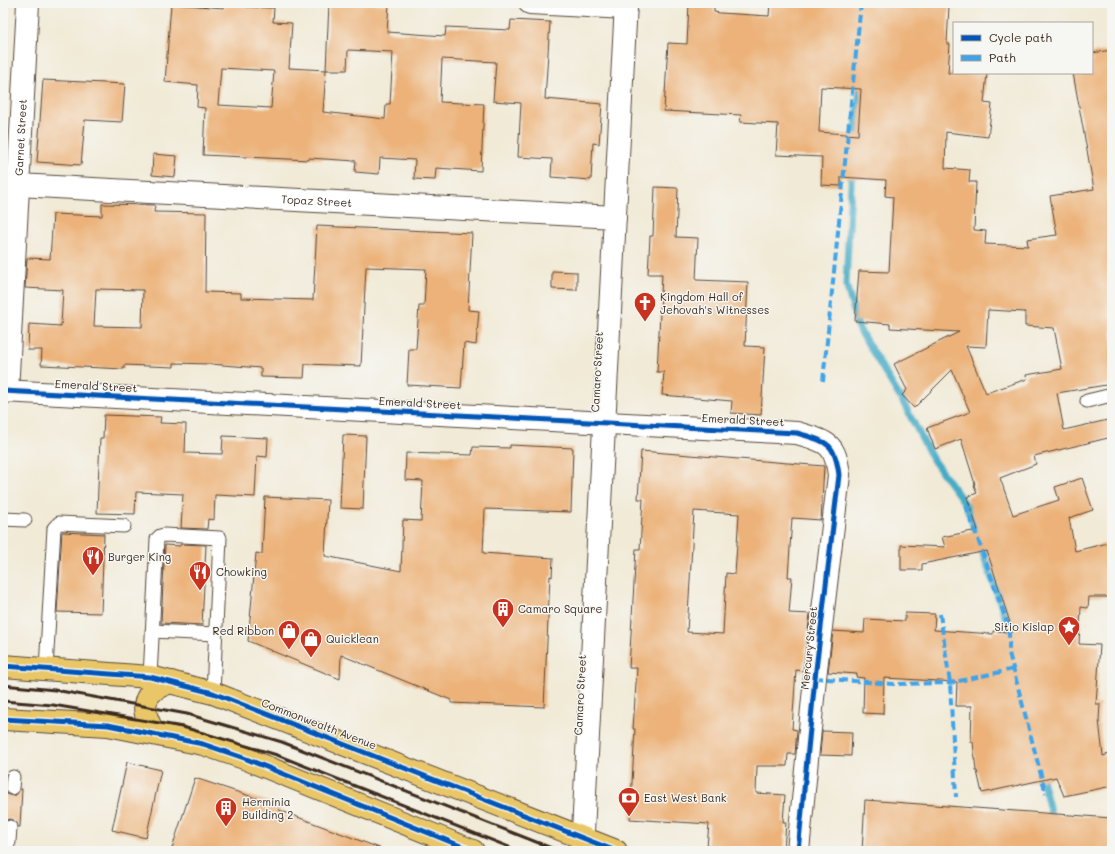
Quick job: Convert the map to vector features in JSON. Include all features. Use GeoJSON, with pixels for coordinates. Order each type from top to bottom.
{"type":"FeatureCollection","features":[{"type":"Feature","properties":{"kind":"main road","name":"Commonwealth Avenue"},"geometry":{"type":"LineString","coordinates":[[3,666],[128,675],[160,680],[213,693],[582,844],[616,851]]}},
{"type":"Feature","properties":{"kind":"main road"},"geometry":{"type":"LineString","coordinates":[[117,726],[133,717],[141,702],[139,686],[128,675]]}},
{"type":"Feature","properties":{"kind":"main road"},"geometry":{"type":"LineString","coordinates":[[155,734],[146,716],[146,700],[160,680]]}},
{"type":"Feature","properties":{"kind":"main road"},"geometry":{"type":"LineString","coordinates":[[3,718],[117,726],[203,744],[244,758],[473,851]]}},
{"type":"Feature","properties":{"kind":"street","name":"Garnet Street"},"geometry":{"type":"LineString","coordinates":[[5,392],[28,3]]}},
{"type":"Feature","properties":{"kind":"street"},"geometry":{"type":"LineString","coordinates":[[530,3],[626,6]]}},
{"type":"Feature","properties":{"kind":"street","name":"Camaro Street"},"geometry":{"type":"LineString","coordinates":[[582,844],[626,6]]}},
{"type":"Feature","properties":{"kind":"street","name":"Topaz Street"},"geometry":{"type":"LineString","coordinates":[[18,186],[615,217]]}},
{"type":"Feature","properties":{"kind":"street","name":"Emerald Street"},"geometry":{"type":"LineString","coordinates":[[5,392],[797,433],[819,440],[832,448]]}},
{"type":"Feature","properties":{"kind":"street","name":"Mercury Street"},"geometry":{"type":"LineString","coordinates":[[798,851],[815,678],[839,475],[837,460],[832,448]]}},
{"type":"Feature","properties":{"kind":"lane"},"geometry":{"type":"LineString","coordinates":[[1087,401],[1112,395]]}},
{"type":"Feature","properties":{"kind":"lane"},"geometry":{"type":"LineString","coordinates":[[3,519],[25,520]]}},
{"type":"Feature","properties":{"kind":"lane"},"geometry":{"type":"LineString","coordinates":[[46,669],[54,528],[59,523],[124,526]]}},
{"type":"Feature","properties":{"kind":"lane"},"geometry":{"type":"LineString","coordinates":[[160,680],[152,631],[157,539],[164,535],[220,538],[213,693]]}},
{"type":"Feature","properties":{"kind":"lane"},"geometry":{"type":"LineString","coordinates":[[152,631],[216,634]]}},
{"type":"Feature","properties":{"kind":"lane"},"geometry":{"type":"LineString","coordinates":[[3,848],[6,848],[9,842],[10,827]]}},
{"type":"Feature","properties":{"kind":"building"},"geometry":{"type":"Polygon","coordinates":[[[225,3],[246,4],[246,7],[274,8],[273,22],[292,23],[289,68],[326,70],[329,3],[389,4],[387,32],[445,36],[446,27],[510,30],[511,20],[550,22],[545,99],[602,104],[599,144],[593,143],[591,180],[551,177],[552,159],[518,157],[521,103],[493,101],[496,62],[442,59],[440,102],[484,104],[481,171],[436,168],[435,180],[414,179],[415,160],[380,158],[379,174],[355,172],[356,161],[203,155],[205,108],[197,107],[198,85],[165,82],[171,4],[224,8],[225,3]],[[348,50],[347,70],[326,70],[323,112],[385,119],[386,104],[390,104],[393,52],[348,50]],[[221,68],[218,105],[271,108],[274,71],[221,68]]]}},
{"type":"Feature","properties":{"kind":"building"},"geometry":{"type":"Polygon","coordinates":[[[689,3],[714,3],[714,12],[720,13],[769,16],[770,3],[904,3],[949,6],[947,44],[950,44],[948,73],[987,74],[984,103],[992,104],[988,137],[946,132],[945,168],[970,170],[969,182],[976,182],[974,230],[986,231],[985,244],[1028,246],[1027,239],[1057,235],[1050,196],[1094,189],[1073,74],[1093,74],[1093,53],[1112,50],[1112,384],[1057,393],[1064,430],[1112,419],[1112,437],[1034,456],[1036,464],[1000,478],[1013,515],[1059,500],[1055,487],[1082,478],[1093,510],[1069,518],[1075,551],[1112,542],[1112,597],[1089,597],[1088,608],[1081,607],[1079,644],[1100,645],[1096,704],[1100,704],[1099,720],[1103,756],[1109,754],[1112,770],[1112,786],[1064,796],[1056,777],[982,793],[976,771],[973,742],[971,742],[972,706],[956,706],[957,682],[884,678],[883,714],[863,713],[864,678],[856,677],[857,674],[828,672],[833,631],[864,633],[865,619],[905,621],[905,613],[935,614],[934,630],[993,634],[993,631],[1013,632],[987,551],[922,564],[922,570],[901,570],[901,545],[945,547],[942,537],[978,530],[967,497],[977,493],[961,439],[935,449],[927,428],[970,412],[952,370],[914,408],[902,395],[907,390],[894,364],[959,332],[890,328],[890,324],[855,321],[859,271],[889,272],[893,197],[885,196],[886,180],[841,177],[841,186],[821,185],[822,157],[776,155],[778,124],[740,122],[741,115],[664,111],[668,43],[687,44],[689,3]],[[821,87],[819,132],[858,135],[861,89],[821,87]],[[988,310],[986,347],[966,346],[986,393],[1027,379],[1026,375],[1062,369],[1054,328],[1025,326],[1025,312],[988,310]]]}},
{"type":"Feature","properties":{"kind":"building"},"geometry":{"type":"Polygon","coordinates":[[[43,80],[125,84],[122,122],[85,120],[81,165],[37,162],[43,80]]]}},
{"type":"Feature","properties":{"kind":"building"},"geometry":{"type":"Polygon","coordinates":[[[153,154],[177,156],[175,177],[152,175],[153,154]]]}},
{"type":"Feature","properties":{"kind":"building"},"geometry":{"type":"Polygon","coordinates":[[[655,187],[678,188],[676,237],[698,238],[696,280],[748,282],[745,346],[765,347],[761,415],[731,413],[732,401],[662,395],[664,372],[657,372],[662,274],[648,274],[650,236],[653,236],[655,187]]]}},
{"type":"Feature","properties":{"kind":"building"},"geometry":{"type":"Polygon","coordinates":[[[102,204],[155,205],[154,212],[206,213],[205,292],[241,293],[241,298],[313,300],[317,226],[472,233],[468,310],[479,311],[476,345],[464,343],[461,388],[407,385],[409,349],[416,349],[419,306],[424,306],[426,269],[366,267],[361,366],[305,364],[304,378],[261,377],[261,368],[210,364],[174,363],[174,367],[124,365],[124,369],[41,365],[42,350],[28,350],[29,324],[61,326],[63,290],[25,288],[27,258],[50,259],[53,214],[102,216],[102,204]],[[96,289],[94,326],[142,327],[143,290],[96,289]]]}},
{"type":"Feature","properties":{"kind":"building"},"geometry":{"type":"Polygon","coordinates":[[[552,271],[577,272],[577,290],[552,289],[552,271]]]}},
{"type":"Feature","properties":{"kind":"building"},"geometry":{"type":"Polygon","coordinates":[[[104,415],[161,417],[160,423],[186,424],[185,453],[222,454],[223,436],[268,438],[267,457],[257,456],[255,497],[215,495],[214,520],[208,519],[207,529],[181,528],[183,494],[136,492],[135,514],[97,513],[100,438],[103,438],[104,415]]]}},
{"type":"Feature","properties":{"kind":"building"},"geometry":{"type":"Polygon","coordinates":[[[343,435],[366,436],[363,509],[340,508],[343,435]]]}},
{"type":"Feature","properties":{"kind":"building"},"geometry":{"type":"Polygon","coordinates":[[[510,445],[573,448],[571,512],[485,509],[483,553],[553,558],[552,577],[550,576],[544,707],[451,703],[451,700],[341,655],[340,679],[248,641],[256,553],[262,554],[265,497],[328,500],[325,556],[401,571],[403,520],[421,521],[423,481],[405,480],[406,453],[472,455],[473,447],[510,448],[510,445]]]}},
{"type":"Feature","properties":{"kind":"building"},"geometry":{"type":"Polygon","coordinates":[[[641,451],[824,466],[821,520],[792,518],[788,577],[792,577],[789,613],[810,614],[803,671],[796,670],[792,729],[797,730],[795,754],[788,754],[787,766],[757,766],[756,793],[785,795],[783,822],[786,822],[784,851],[707,847],[709,824],[630,819],[637,668],[629,668],[636,549],[640,549],[643,499],[638,499],[641,451]],[[694,511],[687,632],[723,634],[726,573],[735,574],[739,514],[694,511]]]}},
{"type":"Feature","properties":{"kind":"building"},"geometry":{"type":"Polygon","coordinates":[[[62,532],[104,534],[101,613],[57,612],[62,532]]]}},
{"type":"Feature","properties":{"kind":"building"},"geometry":{"type":"Polygon","coordinates":[[[181,544],[206,545],[202,625],[161,623],[165,545],[180,546],[181,544]]]}},
{"type":"Feature","properties":{"kind":"building"},"geometry":{"type":"Polygon","coordinates":[[[822,731],[852,732],[851,756],[820,755],[822,731]]]}},
{"type":"Feature","properties":{"kind":"building"},"geometry":{"type":"Polygon","coordinates":[[[127,762],[161,770],[146,838],[112,830],[127,762]]]}},
{"type":"Feature","properties":{"kind":"building","name":"Herminia Building 2"},"geometry":{"type":"Polygon","coordinates":[[[195,778],[280,806],[279,810],[382,849],[382,851],[171,851],[195,778]]]}},
{"type":"Feature","properties":{"kind":"building"},"geometry":{"type":"Polygon","coordinates":[[[3,788],[7,794],[12,796],[16,795],[20,789],[22,789],[20,827],[18,827],[17,823],[11,819],[6,820],[3,823],[3,788]]]}},
{"type":"Feature","properties":{"kind":"building"},"geometry":{"type":"Polygon","coordinates":[[[865,800],[1112,818],[1112,851],[862,851],[865,800]]]}},
{"type":"Feature","properties":{"kind":"waterway"},"geometry":{"type":"LineString","coordinates":[[854,144],[861,81]]}},
{"type":"Feature","properties":{"kind":"waterway"},"geometry":{"type":"LineString","coordinates":[[852,168],[846,284],[859,329],[904,404],[933,460],[966,505],[1009,628],[1009,640]]}},
{"type":"Feature","properties":{"kind":"waterway"},"geometry":{"type":"LineString","coordinates":[[1040,771],[1053,823]]}},
{"type":"Feature","properties":{"kind":"railway"},"geometry":{"type":"LineString","coordinates":[[3,685],[55,690],[187,714],[282,742],[559,851]]}},
{"type":"Feature","properties":{"kind":"railway"},"geometry":{"type":"LineString","coordinates":[[3,701],[53,705],[183,727],[277,755],[519,851]]}},
{"type":"Feature","properties":{"kind":"marked path"},"geometry":{"type":"LineString","coordinates":[[823,381],[861,3]]}},
{"type":"Feature","properties":{"kind":"marked path"},"geometry":{"type":"LineString","coordinates":[[966,505],[1009,628],[1009,653],[1046,794]]}},
{"type":"Feature","properties":{"kind":"marked path"},"geometry":{"type":"LineString","coordinates":[[940,614],[950,683],[956,797]]}},
{"type":"Feature","properties":{"kind":"marked path"},"geometry":{"type":"LineString","coordinates":[[815,678],[893,684],[950,683],[1014,669]]}},
{"type":"Feature","properties":{"kind":"cycle path"},"geometry":{"type":"LineString","coordinates":[[3,391],[797,433],[816,439],[828,445],[835,456],[839,475],[815,678],[798,851]]}},
{"type":"Feature","properties":{"kind":"cycle path"},"geometry":{"type":"LineString","coordinates":[[3,666],[150,677],[213,693],[616,851]]}},
{"type":"Feature","properties":{"kind":"cycle path"},"geometry":{"type":"LineString","coordinates":[[3,719],[108,725],[203,744],[244,758],[473,851]]}},
{"type":"Feature","properties":{"kind":"place","name":"Kingdom Hall of Jehovah's Witnesses"},"geometry":{"type":"Point","coordinates":[645,322]}},
{"type":"Feature","properties":{"kind":"place","name":"Burger King"},"geometry":{"type":"Point","coordinates":[93,576]}},
{"type":"Feature","properties":{"kind":"place","name":"Chowking"},"geometry":{"type":"Point","coordinates":[200,592]}},
{"type":"Feature","properties":{"kind":"place","name":"Camaro Square"},"geometry":{"type":"Point","coordinates":[503,628]}},
{"type":"Feature","properties":{"kind":"place","name":"Sitio Kislap"},"geometry":{"type":"Point","coordinates":[1069,646]}},
{"type":"Feature","properties":{"kind":"place","name":"Red Ribbon"},"geometry":{"type":"Point","coordinates":[289,650]}},
{"type":"Feature","properties":{"kind":"place","name":"Quicklean"},"geometry":{"type":"Point","coordinates":[311,658]}},
{"type":"Feature","properties":{"kind":"place","name":"East West Bank"},"geometry":{"type":"Point","coordinates":[629,818]}},
{"type":"Feature","properties":{"kind":"place","name":"Herminia Building 2"},"geometry":{"type":"Point","coordinates":[226,828]}}]}
